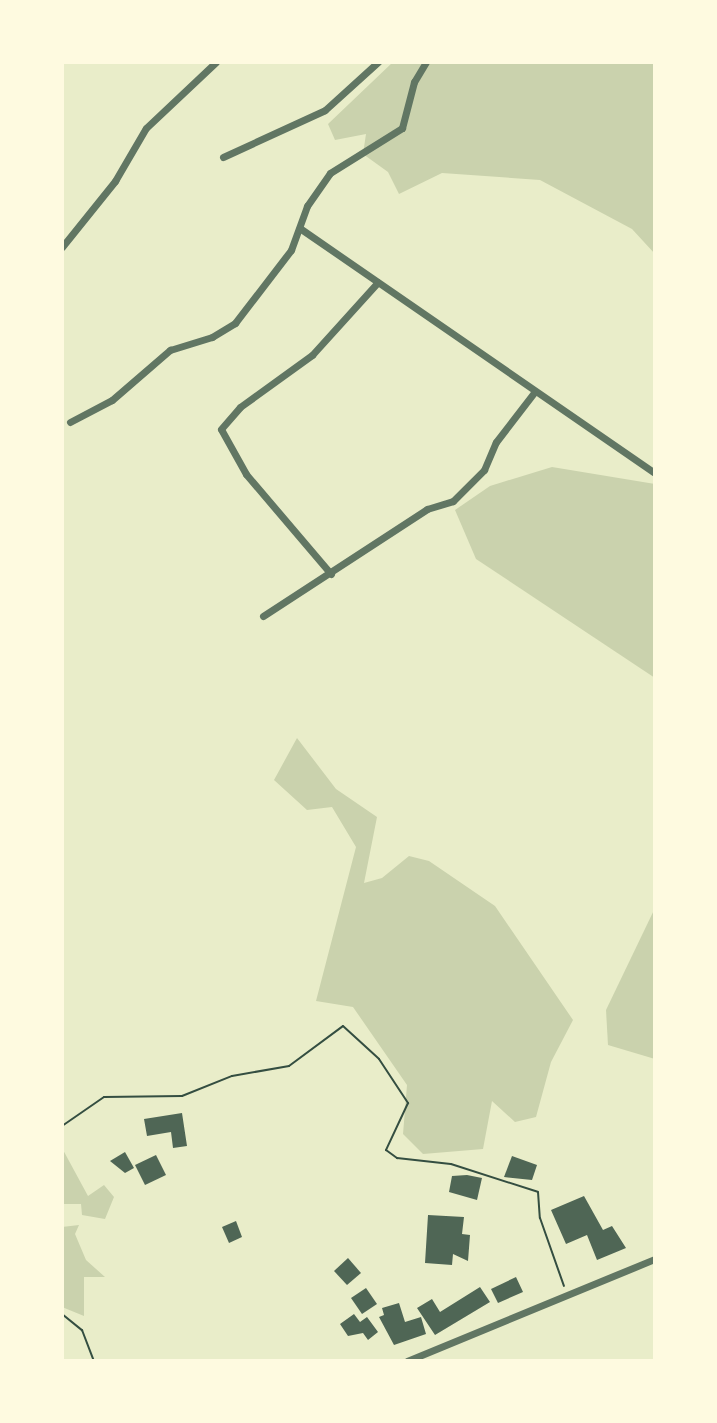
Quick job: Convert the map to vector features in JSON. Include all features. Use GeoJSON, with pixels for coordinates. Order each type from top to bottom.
{"type":"FeatureCollection","features":[{"type":"Feature","properties":{"kind":"street"},"geometry":{"type":"LineString","coordinates":[[62,247],[115,181],[146,128],[216,62]]}},
{"type":"Feature","properties":{"kind":"street"},"geometry":{"type":"LineString","coordinates":[[223,157],[325,110],[378,62]]}},
{"type":"Feature","properties":{"kind":"street"},"geometry":{"type":"LineString","coordinates":[[70,422],[112,400],[170,350],[212,337],[235,323],[301,229],[307,206],[330,173],[402,128],[414,82],[426,62]]}},
{"type":"Feature","properties":{"kind":"street"},"geometry":{"type":"LineString","coordinates":[[301,229],[533,394],[655,473]]}},
{"type":"Feature","properties":{"kind":"street"},"geometry":{"type":"LineString","coordinates":[[331,574],[246,474],[221,429],[240,407],[312,355],[378,282]]}},
{"type":"Feature","properties":{"kind":"street"},"geometry":{"type":"LineString","coordinates":[[263,616],[427,509],[453,501],[484,470],[496,442],[533,394]]}},
{"type":"Feature","properties":{"kind":"street"},"geometry":{"type":"LineString","coordinates":[[407,1361],[655,1259]]}},
{"type":"Feature","properties":{"kind":"path"},"geometry":{"type":"LineString","coordinates":[[62,1126],[104,1097],[182,1096],[232,1076],[289,1066],[343,1026],[379,1059],[408,1103],[386,1150],[397,1158],[451,1164],[538,1192],[540,1218],[567,1294]]}},
{"type":"Feature","properties":{"kind":"path"},"geometry":{"type":"LineString","coordinates":[[62,1314],[82,1330],[94,1361]]}},
{"type":"Feature","properties":{"kind":"green space"},"geometry":{"type":"Polygon","coordinates":[[[393,62],[655,62],[655,254],[632,229],[540,180],[442,173],[399,194],[388,172],[363,154],[366,134],[335,140],[328,124],[393,62]]]}},
{"type":"Feature","properties":{"kind":"green space"},"geometry":{"type":"Polygon","coordinates":[[[552,467],[655,484],[655,678],[476,559],[455,510],[490,486],[552,467]]]}},
{"type":"Feature","properties":{"kind":"green space"},"geometry":{"type":"Polygon","coordinates":[[[297,738],[336,789],[377,817],[364,883],[382,878],[409,856],[429,861],[495,906],[573,1020],[551,1062],[536,1117],[515,1122],[492,1101],[483,1149],[423,1154],[403,1134],[407,1085],[353,1007],[316,1001],[356,847],[332,807],[307,810],[274,780],[297,738]]]}},
{"type":"Feature","properties":{"kind":"green space"},"geometry":{"type":"Polygon","coordinates":[[[655,908],[655,1059],[608,1045],[606,1010],[655,908]]]}},
{"type":"Feature","properties":{"kind":"green space"},"geometry":{"type":"Polygon","coordinates":[[[62,1148],[88,1196],[104,1185],[114,1197],[105,1219],[82,1215],[81,1204],[62,1204],[62,1148]]]}},
{"type":"Feature","properties":{"kind":"green space"},"geometry":{"type":"Polygon","coordinates":[[[79,1225],[75,1234],[86,1260],[105,1277],[84,1277],[84,1316],[62,1307],[62,1227],[79,1225]]]}},
{"type":"Feature","properties":{"kind":"building"},"geometry":{"type":"Polygon","coordinates":[[[182,1113],[187,1146],[173,1148],[171,1132],[147,1136],[144,1119],[182,1113]]]}},
{"type":"Feature","properties":{"kind":"building"},"geometry":{"type":"Polygon","coordinates":[[[125,1152],[134,1168],[125,1173],[110,1161],[125,1152]]]}},
{"type":"Feature","properties":{"kind":"building"},"geometry":{"type":"Polygon","coordinates":[[[156,1155],[166,1175],[145,1185],[135,1165],[156,1155]]]}},
{"type":"Feature","properties":{"kind":"building"},"geometry":{"type":"Polygon","coordinates":[[[512,1156],[537,1165],[532,1180],[504,1177],[512,1156]]]}},
{"type":"Feature","properties":{"kind":"building"},"geometry":{"type":"Polygon","coordinates":[[[452,1176],[482,1178],[477,1200],[449,1192],[452,1176]]]}},
{"type":"Feature","properties":{"kind":"building"},"geometry":{"type":"Polygon","coordinates":[[[584,1196],[603,1230],[612,1226],[626,1248],[597,1260],[587,1235],[566,1244],[551,1210],[584,1196]]]}},
{"type":"Feature","properties":{"kind":"building"},"geometry":{"type":"Polygon","coordinates":[[[428,1215],[464,1217],[462,1234],[470,1235],[468,1261],[453,1254],[452,1265],[425,1263],[428,1215]]]}},
{"type":"Feature","properties":{"kind":"building"},"geometry":{"type":"Polygon","coordinates":[[[236,1221],[242,1237],[229,1243],[222,1227],[236,1221]]]}},
{"type":"Feature","properties":{"kind":"building"},"geometry":{"type":"Polygon","coordinates":[[[348,1258],[361,1273],[347,1285],[334,1271],[348,1258]]]}},
{"type":"Feature","properties":{"kind":"building"},"geometry":{"type":"Polygon","coordinates":[[[516,1277],[523,1292],[498,1303],[491,1289],[516,1277]]]}},
{"type":"Feature","properties":{"kind":"building"},"geometry":{"type":"Polygon","coordinates":[[[480,1287],[490,1302],[435,1335],[417,1308],[432,1299],[440,1312],[480,1287]]]}},
{"type":"Feature","properties":{"kind":"building"},"geometry":{"type":"Polygon","coordinates":[[[366,1288],[377,1304],[362,1314],[351,1298],[366,1288]]]}},
{"type":"Feature","properties":{"kind":"building"},"geometry":{"type":"Polygon","coordinates":[[[399,1303],[405,1322],[421,1317],[426,1334],[394,1345],[379,1317],[384,1315],[382,1308],[399,1303]]]}},
{"type":"Feature","properties":{"kind":"building"},"geometry":{"type":"Polygon","coordinates":[[[354,1314],[360,1322],[367,1317],[378,1332],[368,1340],[363,1333],[348,1336],[340,1324],[354,1314]]]}}]}
